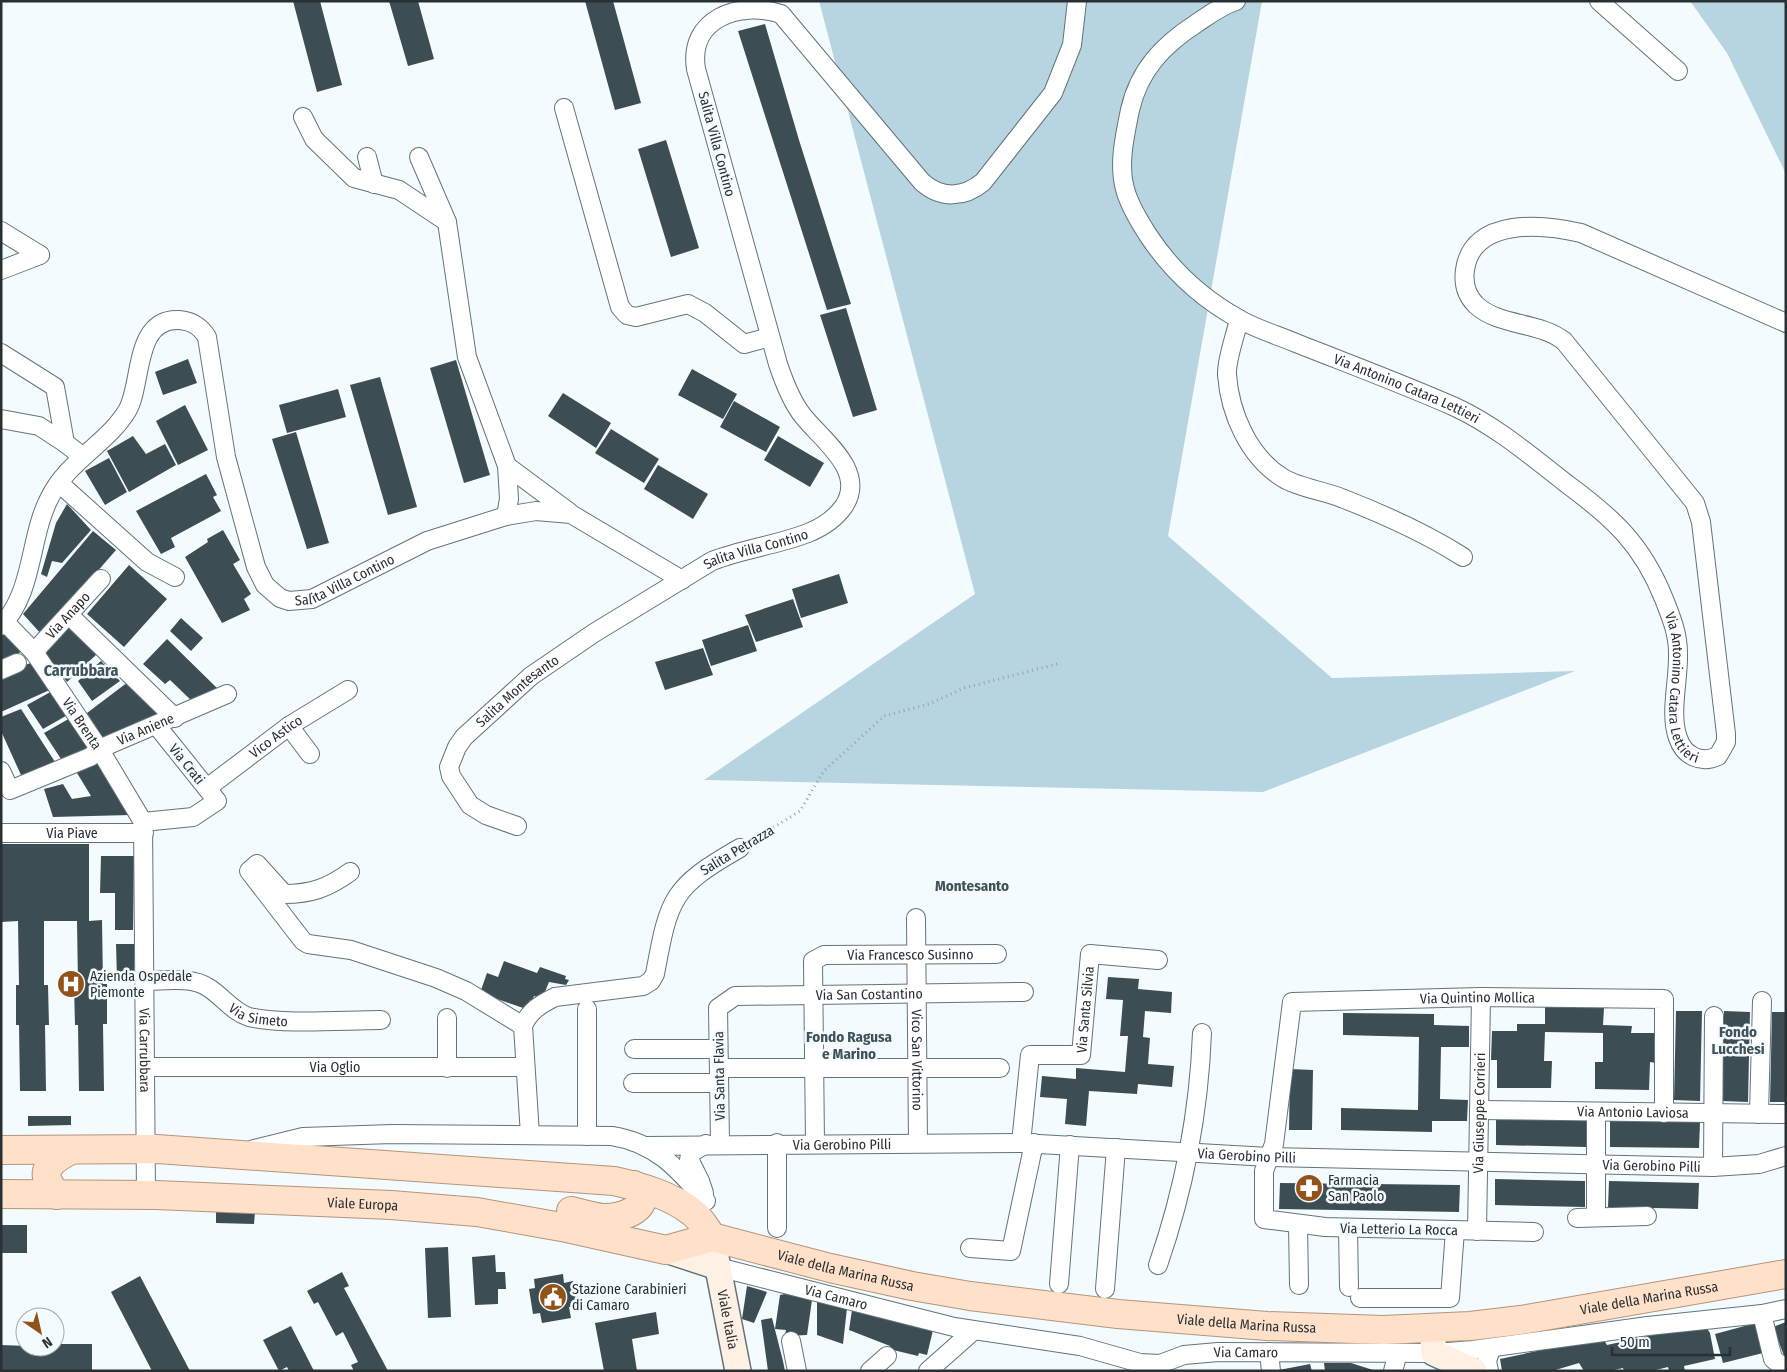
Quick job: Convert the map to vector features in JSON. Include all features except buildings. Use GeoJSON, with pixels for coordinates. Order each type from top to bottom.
{"type":"FeatureCollection","features":[{"type":"Feature","properties":{"kind":"main road"},"geometry":{"type":"LineString","coordinates":[[1,1150],[145,1149],[234,1154],[317,1162],[584,1178],[634,1185],[675,1200],[694,1214],[712,1237],[666,1250]]}},
{"type":"Feature","properties":{"kind":"main road"},"geometry":{"type":"LineString","coordinates":[[57,1195],[48,1184],[46,1171],[54,1158],[71,1150]]}},
{"type":"Feature","properties":{"kind":"main road"},"geometry":{"type":"LineString","coordinates":[[505,1215],[570,1211],[602,1218],[622,1216],[635,1210],[641,1203],[641,1191],[634,1185]]}},
{"type":"Feature","properties":{"kind":"main road","name":"Viale Europa"},"geometry":{"type":"LineString","coordinates":[[1,1194],[146,1195],[391,1205],[505,1215],[666,1250]]}},
{"type":"Feature","properties":{"kind":"main road","name":"Viale Italia"},"geometry":{"type":"LineString","coordinates":[[712,1237],[738,1371]]}},
{"type":"Feature","properties":{"kind":"main road","name":"Viale della Marina Russa"},"geometry":{"type":"LineString","coordinates":[[712,1237],[903,1284],[994,1299],[1118,1314],[1268,1326],[1353,1329],[1433,1341],[1521,1320],[1786,1274]]}},
{"type":"Feature","properties":{"kind":"main road"},"geometry":{"type":"LineString","coordinates":[[666,1250],[718,1267]]}},
{"type":"Feature","properties":{"kind":"main road"},"geometry":{"type":"LineString","coordinates":[[1433,1341],[1474,1371]]}},
{"type":"Feature","properties":{"kind":"street","name":"Salita Villa Contino"},"geometry":{"type":"LineString","coordinates":[[3,624],[20,594],[40,521],[50,497],[59,483],[82,456],[114,428],[128,409],[135,390],[147,337],[165,323],[175,320],[186,321],[202,330],[207,337],[226,457],[260,576],[265,586],[280,598],[289,601],[312,599],[427,541],[506,516],[543,510],[572,514],[682,580],[712,561],[807,533],[831,520],[847,501],[851,490],[846,468],[831,446],[803,416],[783,380],[696,69],[696,46],[704,27],[725,10],[742,5],[763,6],[782,14],[922,182],[936,192],[958,195],[971,190],[983,182],[1053,93],[1072,45],[1077,1]]}},
{"type":"Feature","properties":{"kind":"street","name":"Via Antonino Catara Lettieri"},"geometry":{"type":"LineString","coordinates":[[1236,1],[1217,10],[1181,33],[1156,54],[1145,69],[1131,105],[1124,144],[1122,172],[1124,187],[1132,208],[1168,263],[1202,294],[1239,320],[1456,408],[1493,427],[1616,523],[1647,562],[1676,629],[1678,658],[1676,735],[1689,755],[1705,760],[1718,756],[1726,742],[1726,734],[1701,522],[1696,503],[1564,341],[1548,331],[1495,317],[1475,304],[1465,287],[1465,265],[1477,245],[1499,231],[1533,226],[1562,228],[1581,233],[1786,323]]}},
{"type":"Feature","properties":{"kind":"street"},"geometry":{"type":"LineString","coordinates":[[1599,1],[1678,71]]}},
{"type":"Feature","properties":{"kind":"street"},"geometry":{"type":"LineString","coordinates":[[564,108],[620,307],[627,315],[636,317],[688,304],[705,313],[744,344],[770,337]]}},
{"type":"Feature","properties":{"kind":"street"},"geometry":{"type":"LineString","coordinates":[[303,117],[314,139],[338,165],[354,178],[399,190],[447,222]]}},
{"type":"Feature","properties":{"kind":"street"},"geometry":{"type":"LineString","coordinates":[[367,157],[374,184]]}},
{"type":"Feature","properties":{"kind":"street"},"geometry":{"type":"LineString","coordinates":[[419,157],[447,222],[467,357],[507,466],[509,499],[506,516]]}},
{"type":"Feature","properties":{"kind":"street"},"geometry":{"type":"LineString","coordinates":[[1,231],[40,255],[1,270]]}},
{"type":"Feature","properties":{"kind":"street"},"geometry":{"type":"LineString","coordinates":[[1239,320],[1227,373],[1233,406],[1244,436],[1257,454],[1284,478],[1344,499],[1438,541],[1463,557]]}},
{"type":"Feature","properties":{"kind":"street"},"geometry":{"type":"LineString","coordinates":[[1,353],[55,387],[65,443]]}},
{"type":"Feature","properties":{"kind":"street"},"geometry":{"type":"LineString","coordinates":[[1,419],[39,426],[82,456]]}},
{"type":"Feature","properties":{"kind":"street"},"geometry":{"type":"LineString","coordinates":[[507,466],[572,514]]}},
{"type":"Feature","properties":{"kind":"street"},"geometry":{"type":"LineString","coordinates":[[59,483],[147,562],[175,577]]}},
{"type":"Feature","properties":{"kind":"street","name":"Via Anapo"},"geometry":{"type":"LineString","coordinates":[[34,652],[101,579]]}},
{"type":"Feature","properties":{"kind":"street","name":"Salita Montesanto"},"geometry":{"type":"LineString","coordinates":[[517,826],[486,815],[470,805],[454,782],[449,767],[457,747],[464,737],[531,676],[594,632],[682,580]]}},
{"type":"Feature","properties":{"kind":"street"},"geometry":{"type":"LineString","coordinates":[[69,615],[175,718]]}},
{"type":"Feature","properties":{"kind":"street","name":"Via Brenta"},"geometry":{"type":"LineString","coordinates":[[3,624],[34,652],[100,750],[144,828]]}},
{"type":"Feature","properties":{"kind":"street"},"geometry":{"type":"LineString","coordinates":[[1,670],[18,663]]}},
{"type":"Feature","properties":{"kind":"street","name":"Vico Astico"},"geometry":{"type":"LineString","coordinates":[[144,828],[193,817],[212,795],[289,726],[348,690]]}},
{"type":"Feature","properties":{"kind":"street","name":"Via Aniene"},"geometry":{"type":"LineString","coordinates":[[1,771],[10,790],[90,757],[100,750],[227,694]]}},
{"type":"Feature","properties":{"kind":"street","name":"Via Crati"},"geometry":{"type":"LineString","coordinates":[[156,726],[212,795]]}},
{"type":"Feature","properties":{"kind":"street"},"geometry":{"type":"LineString","coordinates":[[289,726],[310,754]]}},
{"type":"Feature","properties":{"kind":"street","name":"Via Piave"},"geometry":{"type":"LineString","coordinates":[[1,833],[144,828]]}},
{"type":"Feature","properties":{"kind":"street","name":"Via Carrubbara"},"geometry":{"type":"LineString","coordinates":[[144,828],[146,1195]]}},
{"type":"Feature","properties":{"kind":"street","name":"Salita Petrazza"},"geometry":{"type":"LineString","coordinates":[[522,1026],[527,1015],[555,997],[643,986],[651,981],[655,974],[668,915],[682,888],[703,869],[740,848]]}},
{"type":"Feature","properties":{"kind":"street"},"geometry":{"type":"LineString","coordinates":[[350,872],[331,886],[299,894],[284,894],[257,864],[249,871],[303,941],[308,944],[350,950],[377,957],[436,978],[466,991],[522,1026],[530,1135]]}},
{"type":"Feature","properties":{"kind":"street","name":"Vico San Vittorino"},"geometry":{"type":"LineString","coordinates":[[916,918],[918,1143]]}},
{"type":"Feature","properties":{"kind":"street","name":"Via Francesco Susinno"},"geometry":{"type":"LineString","coordinates":[[813,995],[819,958],[997,954]]}},
{"type":"Feature","properties":{"kind":"street","name":"Via Santa Silvia"},"geometry":{"type":"LineString","coordinates":[[1028,1143],[1030,1055],[1081,1055],[1090,954],[1158,960]]}},
{"type":"Feature","properties":{"kind":"street","name":"Via Simeto"},"geometry":{"type":"LineString","coordinates":[[145,980],[192,981],[202,984],[237,1012],[252,1017],[288,1020],[380,1020]]}},
{"type":"Feature","properties":{"kind":"street","name":"Via San Costantino"},"geometry":{"type":"LineString","coordinates":[[718,1008],[735,996],[1024,992]]}},
{"type":"Feature","properties":{"kind":"street"},"geometry":{"type":"LineString","coordinates":[[813,995],[815,1143]]}},
{"type":"Feature","properties":{"kind":"street","name":"Via Quintino Mollica"},"geometry":{"type":"LineString","coordinates":[[1269,1157],[1274,1144],[1292,1002],[1481,997],[1664,999],[1664,1113]]}},
{"type":"Feature","properties":{"kind":"street","name":"Via Giuseppe Corrieri"},"geometry":{"type":"LineString","coordinates":[[1477,1231],[1481,997]]}},
{"type":"Feature","properties":{"kind":"street"},"geometry":{"type":"LineString","coordinates":[[1758,1114],[1762,1001]]}},
{"type":"Feature","properties":{"kind":"street"},"geometry":{"type":"LineString","coordinates":[[587,1008],[587,1136]]}},
{"type":"Feature","properties":{"kind":"street","name":"Via Santa Flavia"},"geometry":{"type":"LineString","coordinates":[[713,1144],[719,1075],[718,1008]]}},
{"type":"Feature","properties":{"kind":"street"},"geometry":{"type":"LineString","coordinates":[[1713,1167],[1714,1016]]}},
{"type":"Feature","properties":{"kind":"street"},"geometry":{"type":"LineString","coordinates":[[447,1018],[447,1068]]}},
{"type":"Feature","properties":{"kind":"street"},"geometry":{"type":"LineString","coordinates":[[1158,1265],[1189,1152],[1197,1105],[1202,1033]]}},
{"type":"Feature","properties":{"kind":"street"},"geometry":{"type":"LineString","coordinates":[[634,1049],[718,1049]]}},
{"type":"Feature","properties":{"kind":"street","name":"Via Oglio"},"geometry":{"type":"LineString","coordinates":[[145,1067],[525,1067]]}},
{"type":"Feature","properties":{"kind":"street"},"geometry":{"type":"LineString","coordinates":[[633,1083],[814,1068],[1000,1068]]}},
{"type":"Feature","properties":{"kind":"street","name":"Via Antonio Laviosa"},"geometry":{"type":"LineString","coordinates":[[1479,1110],[1786,1114]]}},
{"type":"Feature","properties":{"kind":"street"},"geometry":{"type":"LineString","coordinates":[[1596,1112],[1596,1217]]}},
{"type":"Feature","properties":{"kind":"street"},"geometry":{"type":"LineString","coordinates":[[234,1154],[304,1137],[392,1134],[587,1136],[630,1139],[646,1146],[674,1166],[706,1201]]}},
{"type":"Feature","properties":{"kind":"street"},"geometry":{"type":"LineString","coordinates":[[777,1143],[777,1228]]}},
{"type":"Feature","properties":{"kind":"street","name":"Via Gerobino Pilli"},"geometry":{"type":"LineString","coordinates":[[646,1146],[777,1143],[1028,1143],[1269,1157],[1713,1167],[1759,1164],[1786,1156]]}},
{"type":"Feature","properties":{"kind":"street"},"geometry":{"type":"LineString","coordinates":[[970,1248],[1010,1251],[1028,1143]]}},
{"type":"Feature","properties":{"kind":"street"},"geometry":{"type":"LineString","coordinates":[[712,1237],[706,1201],[700,1181],[689,1159],[691,1153],[713,1144]]}},
{"type":"Feature","properties":{"kind":"street"},"geometry":{"type":"LineString","coordinates":[[1058,1284],[1070,1145]]}},
{"type":"Feature","properties":{"kind":"street"},"geometry":{"type":"LineString","coordinates":[[1105,1289],[1116,1148]]}},
{"type":"Feature","properties":{"kind":"street","name":"Via Letterio La Rocca"},"geometry":{"type":"LineString","coordinates":[[1269,1157],[1264,1171],[1264,1219],[1348,1228],[1534,1232]]}},
{"type":"Feature","properties":{"kind":"street"},"geometry":{"type":"LineString","coordinates":[[1577,1218],[1647,1216]]}},
{"type":"Feature","properties":{"kind":"street"},"geometry":{"type":"LineString","coordinates":[[1298,1224],[1299,1285]]}},
{"type":"Feature","properties":{"kind":"street"},"geometry":{"type":"LineString","coordinates":[[1348,1228],[1355,1293],[1450,1298],[1455,1230]]}},
{"type":"Feature","properties":{"kind":"street","name":"Via Camaro"},"geometry":{"type":"LineString","coordinates":[[718,1267],[973,1331],[1080,1346],[1151,1368],[1191,1354],[1269,1352],[1398,1353],[1433,1341],[1491,1349],[1648,1326],[1762,1314],[1786,1309]]}},
{"type":"Feature","properties":{"kind":"street"},"geometry":{"type":"LineString","coordinates":[[1762,1314],[1773,1360],[1786,1368]]}},
{"type":"Feature","properties":{"kind":"street"},"geometry":{"type":"LineString","coordinates":[[936,1369],[973,1331]]}},
{"type":"Feature","properties":{"kind":"street"},"geometry":{"type":"LineString","coordinates":[[791,1341],[797,1371]]}},
{"type":"Feature","properties":{"kind":"street"},"geometry":{"type":"LineString","coordinates":[[1489,1371],[1487,1361],[1491,1349]]}},
{"type":"Feature","properties":{"kind":"street"},"geometry":{"type":"LineString","coordinates":[[1269,1352],[1271,1371]]}},
{"type":"Feature","properties":{"kind":"street"},"geometry":{"type":"LineString","coordinates":[[1392,1371],[1398,1353]]}},
{"type":"Feature","properties":{"kind":"street"},"geometry":{"type":"LineString","coordinates":[[870,1371],[888,1356]]}},
{"type":"Feature","properties":{"kind":"path","name":"Salita Petrazza"},"geometry":{"type":"LineString","coordinates":[[740,848],[800,811],[823,772],[884,716],[929,704],[964,688],[1061,662]]}},
{"type":"Feature","properties":{"kind":"shaded area"},"geometry":{"type":"Polygon","coordinates":[[[819,1],[1262,1],[1168,536],[1332,678],[1575,671],[1263,792],[704,780],[975,594],[819,1]]]}},
{"type":"Feature","properties":{"kind":"shaded area"},"geometry":{"type":"Polygon","coordinates":[[[1690,1],[1786,1],[1786,174],[1727,53],[1690,1]]]}},
{"type":"Feature","properties":{"kind":"place","name":"Azienda Ospedale Piemonte"},"geometry":{"type":"Point","coordinates":[71,984]}},
{"type":"Feature","properties":{"kind":"place","name":"Farmacia San Paolo"},"geometry":{"type":"Point","coordinates":[1309,1188]}},
{"type":"Feature","properties":{"kind":"place","name":"Stazione Carabinieri di Camaro"},"geometry":{"type":"Point","coordinates":[553,1297]}},
{"type":"Feature","properties":{"kind":"district","name":"Carrubbara"},"geometry":{"type":"Point","coordinates":[81,670]}},
{"type":"Feature","properties":{"kind":"district","name":"Montesanto"},"geometry":{"type":"Point","coordinates":[972,886]}},
{"type":"Feature","properties":{"kind":"district","name":"Fondo Lucchesi"},"geometry":{"type":"Point","coordinates":[1738,1040]}},
{"type":"Feature","properties":{"kind":"district","name":"Fondo Ragusa e Marino"},"geometry":{"type":"Point","coordinates":[849,1046]}}]}
